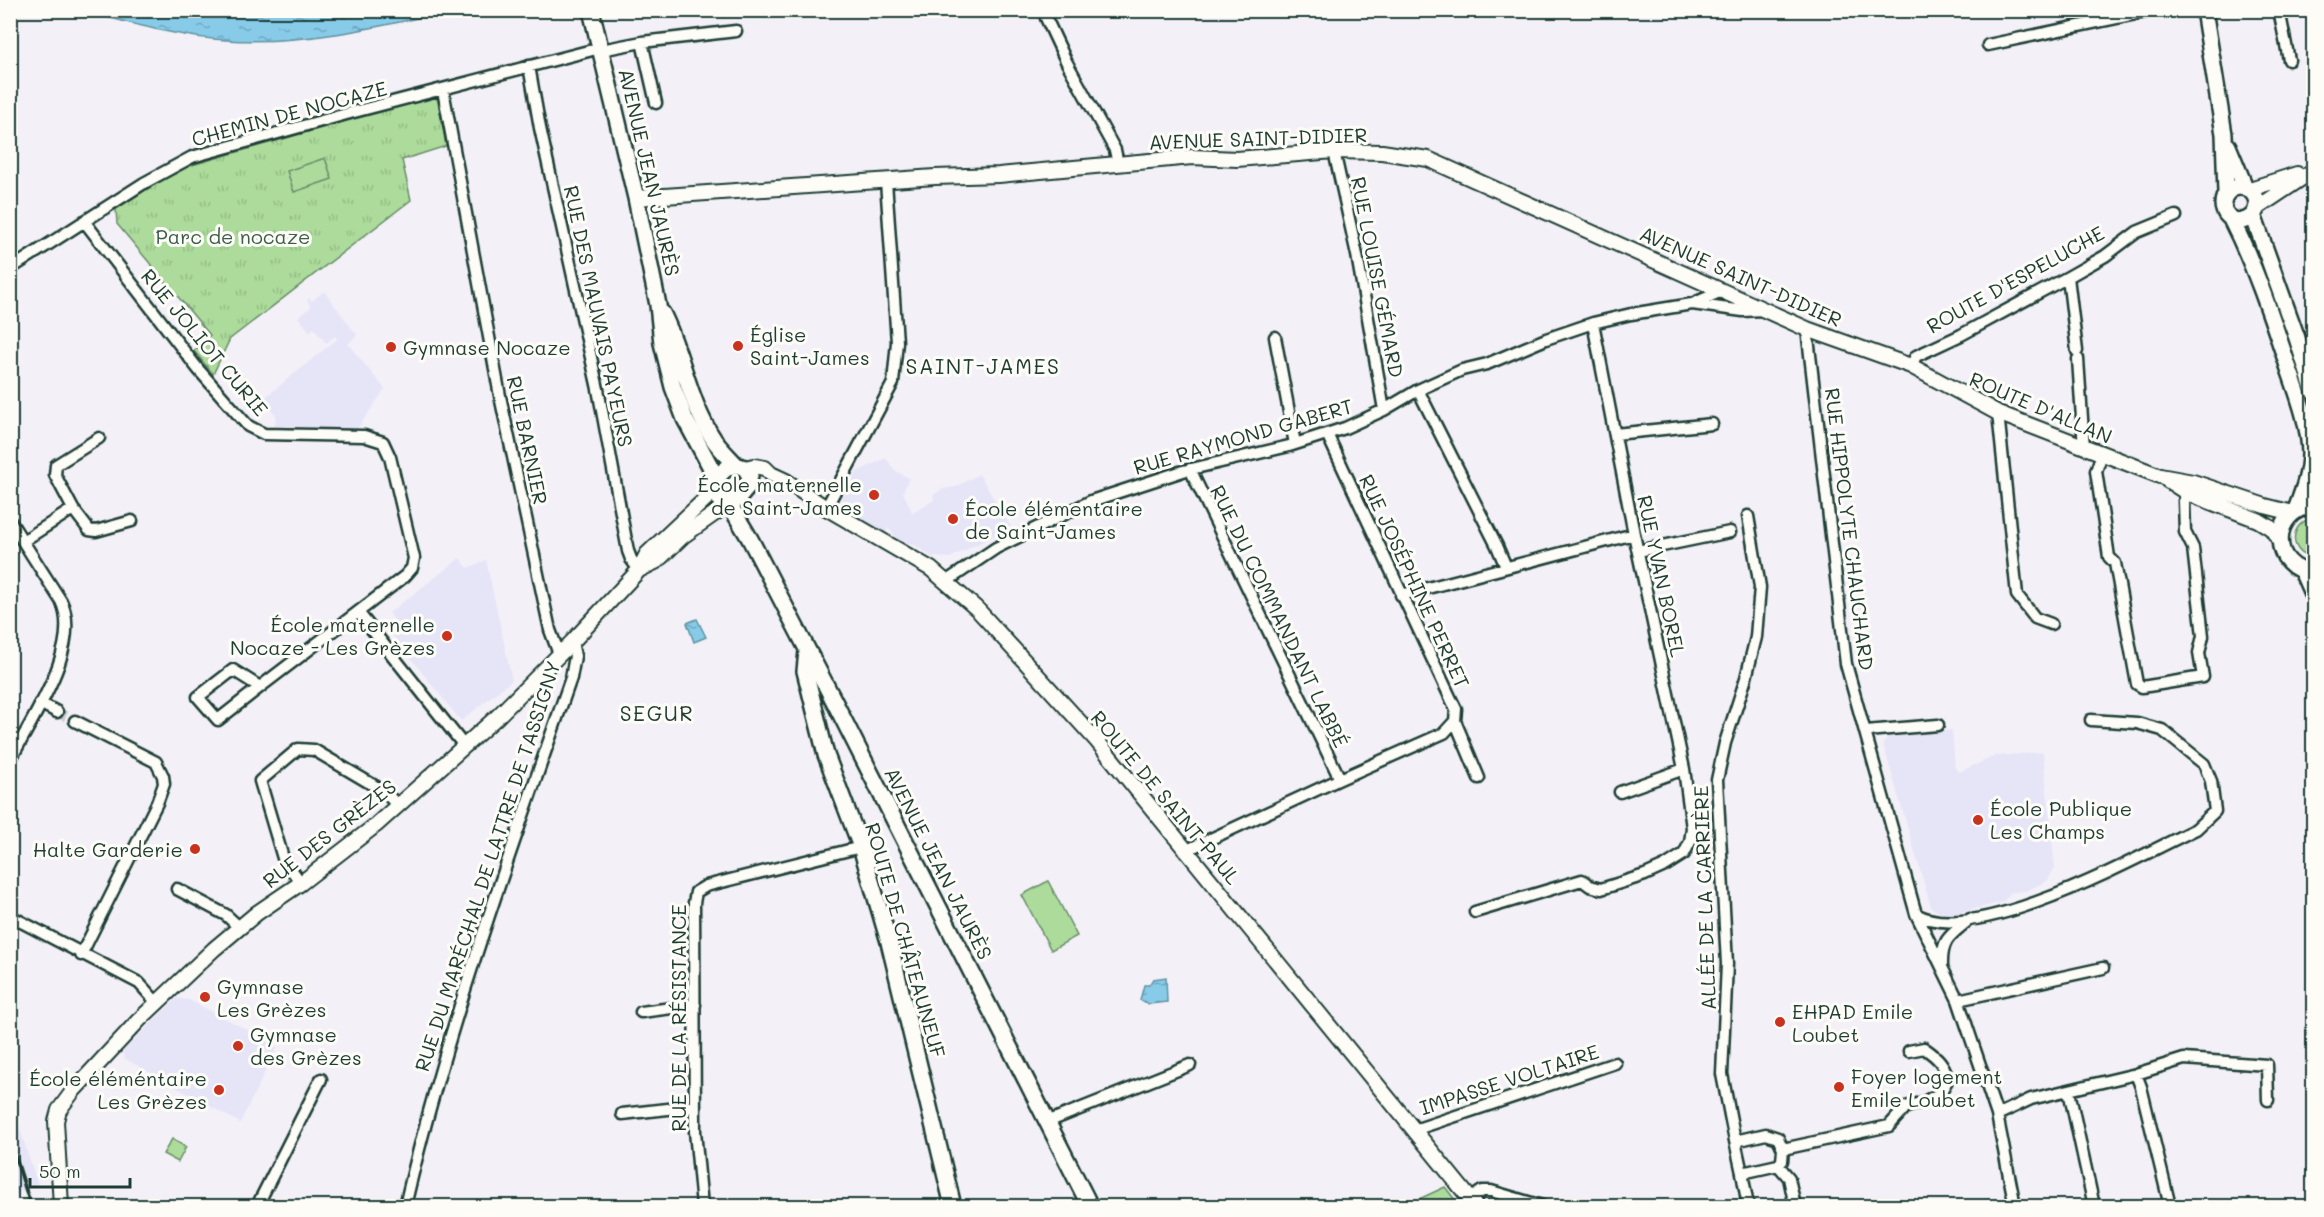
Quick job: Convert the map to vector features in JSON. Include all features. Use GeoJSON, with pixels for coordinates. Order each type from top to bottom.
{"type":"FeatureCollection","features":[{"type":"Feature","properties":{"kind":"main road","name":"AVENUE JEAN JAURÈS"},"geometry":{"type":"LineString","coordinates":[[591,10],[636,198],[658,305],[662,343],[673,387],[685,418],[716,485],[720,500],[727,502],[750,539],[1090,1206]]}},
{"type":"Feature","properties":{"kind":"main road"},"geometry":{"type":"LineString","coordinates":[[2204,10],[2224,134],[2226,193],[2223,208],[2242,240],[2262,292],[2308,431],[2310,456],[2307,480],[2294,511],[2283,525],[2280,541],[2286,559],[2308,572],[2313,598]]}},
{"type":"Feature","properties":{"kind":"main road"},"geometry":{"type":"LineString","coordinates":[[2224,134],[2247,188],[2256,197],[2255,211],[2313,392]]}},
{"type":"Feature","properties":{"kind":"main road"},"geometry":{"type":"LineString","coordinates":[[2226,193],[2235,187],[2247,188]]}},
{"type":"Feature","properties":{"kind":"main road"},"geometry":{"type":"LineString","coordinates":[[2231,219],[2240,221],[2255,211]]}},
{"type":"Feature","properties":{"kind":"main road","name":"AVENUE JEAN JAURÈS"},"geometry":{"type":"LineString","coordinates":[[658,305],[674,336],[687,383],[701,418],[743,478],[750,539]]}},
{"type":"Feature","properties":{"kind":"main road"},"geometry":{"type":"LineString","coordinates":[[716,485],[730,466],[743,478],[737,500],[727,502]]}},
{"type":"Feature","properties":{"kind":"main road"},"geometry":{"type":"LineString","coordinates":[[2294,511],[2313,505]]}},
{"type":"Feature","properties":{"kind":"main road","name":"ROUTE DE CHÂTEAUNEUF"},"geometry":{"type":"LineString","coordinates":[[807,651],[805,671],[826,755],[861,847],[889,942],[953,1206]]}},
{"type":"Feature","properties":{"kind":"street"},"geometry":{"type":"LineString","coordinates":[[1988,45],[2155,10]]}},
{"type":"Feature","properties":{"kind":"street"},"geometry":{"type":"LineString","coordinates":[[2279,10],[2289,60]]}},
{"type":"Feature","properties":{"kind":"street"},"geometry":{"type":"LineString","coordinates":[[1046,18],[1066,63],[1114,150],[1118,164]]}},
{"type":"Feature","properties":{"kind":"street","name":"CHEMIN DE NOCAZE"},"geometry":{"type":"LineString","coordinates":[[10,269],[144,183],[192,157],[350,113],[601,49],[736,31]]}},
{"type":"Feature","properties":{"kind":"street"},"geometry":{"type":"LineString","coordinates":[[642,42],[656,103]]}},
{"type":"Feature","properties":{"kind":"street","name":"RUE DES MAUVAIS PAYEURS"},"geometry":{"type":"LineString","coordinates":[[529,66],[540,128],[598,390],[628,551],[639,570]]}},
{"type":"Feature","properties":{"kind":"street","name":"RUE BARNIER"},"geometry":{"type":"LineString","coordinates":[[443,90],[500,396],[550,630],[560,654]]}},
{"type":"Feature","properties":{"kind":"street","name":"AVENUE SAINT-DIDIER"},"geometry":{"type":"LineString","coordinates":[[636,198],[999,175],[1192,157],[1237,159],[1334,151],[1382,152],[1428,159],[1807,329],[1911,366]]}},
{"type":"Feature","properties":{"kind":"street","name":"RUE LOUISE GÉMARD"},"geometry":{"type":"LineString","coordinates":[[1334,151],[1357,255],[1384,410]]}},
{"type":"Feature","properties":{"kind":"street"},"geometry":{"type":"LineString","coordinates":[[2247,188],[2313,169]]}},
{"type":"Feature","properties":{"kind":"street"},"geometry":{"type":"LineString","coordinates":[[2255,211],[2313,169]]}},
{"type":"Feature","properties":{"kind":"street"},"geometry":{"type":"LineString","coordinates":[[826,508],[893,383],[897,342],[886,181]]}},
{"type":"Feature","properties":{"kind":"street","name":"ROUTE D'ESPELUCHE"},"geometry":{"type":"LineString","coordinates":[[1911,366],[1916,356],[1961,335],[2105,256],[2137,232],[2176,216]]}},
{"type":"Feature","properties":{"kind":"street","name":"RUE JOLIOT CURIE"},"geometry":{"type":"LineString","coordinates":[[84,221],[198,369],[248,426],[264,434],[364,436],[383,442],[390,457],[414,558],[412,568],[405,576],[358,612]]}},
{"type":"Feature","properties":{"kind":"street"},"geometry":{"type":"LineString","coordinates":[[2068,276],[2084,448]]}},
{"type":"Feature","properties":{"kind":"street"},"geometry":{"type":"LineString","coordinates":[[1692,304],[1722,291]]}},
{"type":"Feature","properties":{"kind":"street","name":"RUE RAYMOND GABERT"},"geometry":{"type":"LineString","coordinates":[[947,581],[996,548],[1091,501],[1190,469],[1295,444],[1346,428],[1462,370],[1487,364],[1546,339],[1593,323],[1692,304],[1743,311],[1766,310]]}},
{"type":"Feature","properties":{"kind":"street","name":"RUE YVAN BOREL"},"geometry":{"type":"LineString","coordinates":[[1475,912],[1582,879],[1590,886],[1601,889],[1645,875],[1684,854],[1690,842],[1692,828],[1684,769],[1634,534],[1593,323]]}},
{"type":"Feature","properties":{"kind":"street","name":"RUE HIPPOLYTE CHAUCHARD"},"geometry":{"type":"LineString","coordinates":[[1807,329],[1846,664],[1916,914],[1958,1000],[1997,1114],[2015,1206]]}},
{"type":"Feature","properties":{"kind":"street"},"geometry":{"type":"LineString","coordinates":[[1275,337],[1295,444]]}},
{"type":"Feature","properties":{"kind":"street","name":"ROUTE D'ALLAN"},"geometry":{"type":"LineString","coordinates":[[1911,366],[1998,413],[2190,488],[2258,520],[2271,528],[2280,541]]}},
{"type":"Feature","properties":{"kind":"street"},"geometry":{"type":"LineString","coordinates":[[1418,390],[1488,526],[1506,567]]}},
{"type":"Feature","properties":{"kind":"street"},"geometry":{"type":"LineString","coordinates":[[1998,413],[2017,595],[2035,618],[2051,624]]}},
{"type":"Feature","properties":{"kind":"street"},"geometry":{"type":"LineString","coordinates":[[1615,434],[1712,424]]}},
{"type":"Feature","properties":{"kind":"street","name":"RUE JOSÉPHINE PERRET"},"geometry":{"type":"LineString","coordinates":[[1327,434],[1401,596],[1456,709],[1455,721],[1479,778]]}},
{"type":"Feature","properties":{"kind":"street"},"geometry":{"type":"LineString","coordinates":[[99,438],[56,465],[55,475],[84,526],[96,531],[132,521]]}},
{"type":"Feature","properties":{"kind":"street"},"geometry":{"type":"LineString","coordinates":[[2102,454],[2096,471],[2109,557],[2115,563],[2137,684],[2142,687],[2203,677],[2199,653],[2203,636],[2193,548],[2185,532],[2184,501],[2190,488]]}},
{"type":"Feature","properties":{"kind":"street","name":"RUE DU COMMANDANT LABBÉ"},"geometry":{"type":"LineString","coordinates":[[1190,469],[1340,779]]}},
{"type":"Feature","properties":{"kind":"street","name":"ROUTE DE SAINT-PAUL"},"geometry":{"type":"LineString","coordinates":[[743,478],[771,474],[786,481],[826,508],[893,546],[947,581],[977,609],[1097,741],[1473,1203]]}},
{"type":"Feature","properties":{"kind":"street","name":"RUE DES GRÈZES"},"geometry":{"type":"LineString","coordinates":[[61,1200],[55,1131],[58,1110],[73,1091],[139,1020],[240,928],[376,825],[498,716],[573,642],[639,570],[647,554],[716,485]]}},
{"type":"Feature","properties":{"kind":"street","name":"ROUTE D'ALLAN"},"geometry":{"type":"LineString","coordinates":[[2190,488],[2294,511]]}},
{"type":"Feature","properties":{"kind":"street","name":"RUE DES GRÈZES"},"geometry":{"type":"LineString","coordinates":[[639,570],[657,561],[682,536],[717,512],[727,502]]}},
{"type":"Feature","properties":{"kind":"street"},"geometry":{"type":"LineString","coordinates":[[23,541],[73,509]]}},
{"type":"Feature","properties":{"kind":"street","name":"ALLÉE DE LA CARRIÈRE"},"geometry":{"type":"LineString","coordinates":[[1748,516],[1760,587],[1756,637],[1746,678],[1725,743],[1717,780],[1727,964],[1722,1074],[1748,1206]]}},
{"type":"Feature","properties":{"kind":"street"},"geometry":{"type":"LineString","coordinates":[[10,521],[66,612],[67,639],[62,660],[10,762]]}},
{"type":"Feature","properties":{"kind":"street"},"geometry":{"type":"LineString","coordinates":[[1638,551],[1730,532]]}},
{"type":"Feature","properties":{"kind":"street"},"geometry":{"type":"LineString","coordinates":[[1401,596],[1634,534]]}},
{"type":"Feature","properties":{"kind":"street"},"geometry":{"type":"LineString","coordinates":[[260,687],[233,670],[198,697],[218,720],[358,612],[465,747]]}},
{"type":"Feature","properties":{"kind":"street","name":"RUE DU MARÉCHAL DE LATTRE DE TASSIGNY"},"geometry":{"type":"LineString","coordinates":[[405,1206],[437,1078],[480,938],[572,678],[575,656],[573,642]]}},
{"type":"Feature","properties":{"kind":"street"},"geometry":{"type":"LineString","coordinates":[[40,703],[57,712]]}},
{"type":"Feature","properties":{"kind":"street"},"geometry":{"type":"LineString","coordinates":[[1916,914],[1926,919],[1939,921],[1971,919],[2022,909],[2196,829],[2216,811],[2211,781],[2204,764],[2162,730],[2137,723],[2091,720]]}},
{"type":"Feature","properties":{"kind":"street"},"geometry":{"type":"LineString","coordinates":[[75,721],[156,762],[164,784],[157,803],[81,955]]}},
{"type":"Feature","properties":{"kind":"street"},"geometry":{"type":"LineString","coordinates":[[1187,850],[1444,733],[1455,721]]}},
{"type":"Feature","properties":{"kind":"street"},"geometry":{"type":"LineString","coordinates":[[1866,731],[1938,725]]}},
{"type":"Feature","properties":{"kind":"street"},"geometry":{"type":"LineString","coordinates":[[301,883],[283,858],[260,781],[298,748],[314,750],[385,792],[398,805]]}},
{"type":"Feature","properties":{"kind":"street"},"geometry":{"type":"LineString","coordinates":[[1620,792],[1684,769]]}},
{"type":"Feature","properties":{"kind":"street","name":"RUE DE LA RÉSISTANCE"},"geometry":{"type":"LineString","coordinates":[[702,1206],[695,1131],[694,903],[696,892],[706,886],[752,873],[861,847]]}},
{"type":"Feature","properties":{"kind":"street"},"geometry":{"type":"LineString","coordinates":[[177,890],[226,915],[240,928]]}},
{"type":"Feature","properties":{"kind":"street"},"geometry":{"type":"LineString","coordinates":[[10,916],[81,955],[139,983],[158,1004]]}},
{"type":"Feature","properties":{"kind":"street"},"geometry":{"type":"LineString","coordinates":[[1942,969],[1941,955],[1945,939],[1971,919]]}},
{"type":"Feature","properties":{"kind":"street"},"geometry":{"type":"LineString","coordinates":[[1958,1000],[2103,968]]}},
{"type":"Feature","properties":{"kind":"street"},"geometry":{"type":"LineString","coordinates":[[641,1012],[695,1005]]}},
{"type":"Feature","properties":{"kind":"street"},"geometry":{"type":"LineString","coordinates":[[1783,1149],[1889,1126],[1906,1107],[1924,1102],[1940,1093],[1948,1079],[1939,1058],[1924,1048],[1909,1051]]}},
{"type":"Feature","properties":{"kind":"street"},"geometry":{"type":"LineString","coordinates":[[1997,1114],[2031,1099],[2136,1074],[2184,1059],[2267,1065],[2268,1100]]}},
{"type":"Feature","properties":{"kind":"street","name":"IMPASSE VOLTAIRE"},"geometry":{"type":"LineString","coordinates":[[1414,1130],[1615,1063]]}},
{"type":"Feature","properties":{"kind":"street"},"geometry":{"type":"LineString","coordinates":[[1047,1122],[1190,1065]]}},
{"type":"Feature","properties":{"kind":"street"},"geometry":{"type":"LineString","coordinates":[[2136,1074],[2170,1206]]}},
{"type":"Feature","properties":{"kind":"street"},"geometry":{"type":"LineString","coordinates":[[257,1206],[321,1079]]}},
{"type":"Feature","properties":{"kind":"street"},"geometry":{"type":"LineString","coordinates":[[2069,1091],[2094,1206]]}},
{"type":"Feature","properties":{"kind":"street"},"geometry":{"type":"LineString","coordinates":[[622,1114],[695,1106]]}},
{"type":"Feature","properties":{"kind":"street"},"geometry":{"type":"LineString","coordinates":[[1735,1141],[1766,1134],[1778,1138],[1783,1149],[1782,1161],[1778,1165],[1742,1173]]}},
{"type":"Feature","properties":{"kind":"street"},"geometry":{"type":"LineString","coordinates":[[1778,1165],[1789,1178],[1795,1206]]}},
{"type":"Feature","properties":{"kind":"street"},"geometry":{"type":"LineString","coordinates":[[1473,1203],[1482,1191],[1491,1191],[1542,1206]]}},
{"type":"Feature","properties":{"kind":"shaded area"},"geometry":{"type":"Polygon","coordinates":[[[324,291],[357,335],[348,344],[385,389],[357,429],[275,426],[276,415],[263,399],[337,339],[335,336],[326,343],[314,328],[310,332],[298,317],[311,307],[307,300],[309,298],[312,301],[324,291]]]}},
{"type":"Feature","properties":{"kind":"shaded area","name":"École élémentaire de Saint-James"},"geometry":{"type":"Polygon","coordinates":[[[886,458],[894,470],[909,478],[903,492],[912,512],[934,500],[933,495],[943,489],[956,487],[979,474],[1011,527],[950,558],[932,557],[915,545],[901,543],[888,527],[886,533],[845,508],[841,498],[857,472],[886,458]]]}},
{"type":"Feature","properties":{"kind":"shaded area","name":"École maternelle Nocaze - Les Grèzes"},"geometry":{"type":"Polygon","coordinates":[[[460,558],[468,568],[486,560],[512,680],[461,721],[389,631],[397,624],[389,613],[460,558]]]}},
{"type":"Feature","properties":{"kind":"shaded area","name":"École Publique Les Champs"},"geometry":{"type":"Polygon","coordinates":[[[1952,730],[1955,768],[1959,772],[1995,756],[2043,752],[2055,868],[2047,881],[2026,891],[2011,892],[2003,902],[1954,914],[1942,914],[1931,907],[1883,744],[1888,737],[1952,730]]]}},
{"type":"Feature","properties":{"kind":"shaded area","name":"École éléméntaire Les Grèzes"},"geometry":{"type":"Polygon","coordinates":[[[177,998],[189,1000],[263,1038],[277,1048],[240,1123],[124,1058],[123,1051],[177,998]]]}},
{"type":"Feature","properties":{"kind":"shaded area"},"geometry":{"type":"Polygon","coordinates":[[[10,1097],[38,1186],[11,1194],[10,1194],[10,1097]]]}},
{"type":"Feature","properties":{"kind":"shaded area"},"geometry":{"type":"Polygon","coordinates":[[[1991,1197],[1994,1206],[1948,1206],[1991,1197]]]}},
{"type":"Feature","properties":{"kind":"green space","name":"Parc de nocaze"},"geometry":{"type":"Polygon","coordinates":[[[437,95],[446,146],[402,160],[411,200],[230,339],[213,374],[194,351],[210,335],[117,224],[116,209],[178,169],[437,95]]]}},
{"type":"Feature","properties":{"kind":"green space"},"geometry":{"type":"Polygon","coordinates":[[[325,158],[332,179],[294,192],[287,171],[325,158]]]}},
{"type":"Feature","properties":{"kind":"green space"},"geometry":{"type":"Polygon","coordinates":[[[2313,518],[2314,558],[2312,558],[2299,550],[2294,538],[2299,526],[2313,518]]]}},
{"type":"Feature","properties":{"kind":"green space"},"geometry":{"type":"Polygon","coordinates":[[[1048,881],[1077,936],[1051,950],[1022,895],[1048,881]]]}},
{"type":"Feature","properties":{"kind":"green space"},"geometry":{"type":"Polygon","coordinates":[[[172,1139],[186,1147],[178,1162],[163,1154],[172,1139]]]}},
{"type":"Feature","properties":{"kind":"green space"},"geometry":{"type":"Polygon","coordinates":[[[1445,1187],[1460,1206],[1404,1206],[1445,1187]]]}},
{"type":"Feature","properties":{"kind":"water"},"geometry":{"type":"Polygon","coordinates":[[[82,11],[448,11],[338,34],[254,41],[189,36],[82,11]]]}},
{"type":"Feature","properties":{"kind":"water"},"geometry":{"type":"Polygon","coordinates":[[[697,619],[706,637],[694,642],[687,623],[697,619]]]}},
{"type":"Feature","properties":{"kind":"water"},"geometry":{"type":"Polygon","coordinates":[[[1166,977],[1167,1002],[1149,1004],[1140,1000],[1144,985],[1149,985],[1153,979],[1166,977]]]}},
{"type":"Feature","properties":{"kind":"tunnel"},"geometry":{"type":"LineString","coordinates":[[57,712],[75,721]]}},
{"type":"Feature","properties":{"kind":"railway"},"geometry":{"type":"LineString","coordinates":[[10,1140],[31,1206]]}},
{"type":"Feature","properties":{"kind":"place","name":"Église Saint-James"},"geometry":{"type":"Point","coordinates":[738,346]}},
{"type":"Feature","properties":{"kind":"place","name":"Gymnase Nocaze"},"geometry":{"type":"Point","coordinates":[391,347]}},
{"type":"Feature","properties":{"kind":"place","name":"École maternelle de Saint-James"},"geometry":{"type":"Point","coordinates":[874,495]}},
{"type":"Feature","properties":{"kind":"place","name":"École élémentaire de Saint-James"},"geometry":{"type":"Point","coordinates":[953,519]}},
{"type":"Feature","properties":{"kind":"place","name":"École maternelle Nocaze - Les Grèzes"},"geometry":{"type":"Point","coordinates":[447,636]}},
{"type":"Feature","properties":{"kind":"place","name":"École Publique Les Champs"},"geometry":{"type":"Point","coordinates":[1978,820]}},
{"type":"Feature","properties":{"kind":"place","name":"Halte Garderie"},"geometry":{"type":"Point","coordinates":[195,849]}},
{"type":"Feature","properties":{"kind":"place","name":"Gymnase Les Grèzes"},"geometry":{"type":"Point","coordinates":[205,997]}},
{"type":"Feature","properties":{"kind":"place","name":"EHPAD Emile Loubet"},"geometry":{"type":"Point","coordinates":[1780,1022]}},
{"type":"Feature","properties":{"kind":"place","name":"Gymnase des Grèzes"},"geometry":{"type":"Point","coordinates":[238,1046]}},
{"type":"Feature","properties":{"kind":"place","name":"Foyer logement Emile Loubet"},"geometry":{"type":"Point","coordinates":[1839,1087]}},
{"type":"Feature","properties":{"kind":"place","name":"École éléméntaire Les Grèzes"},"geometry":{"type":"Point","coordinates":[219,1090]}},
{"type":"Feature","properties":{"kind":"district","name":"SAINT-JAMES"},"geometry":{"type":"Point","coordinates":[983,365]}},
{"type":"Feature","properties":{"kind":"district","name":"SEGUR"},"geometry":{"type":"Point","coordinates":[657,712]}}]}
